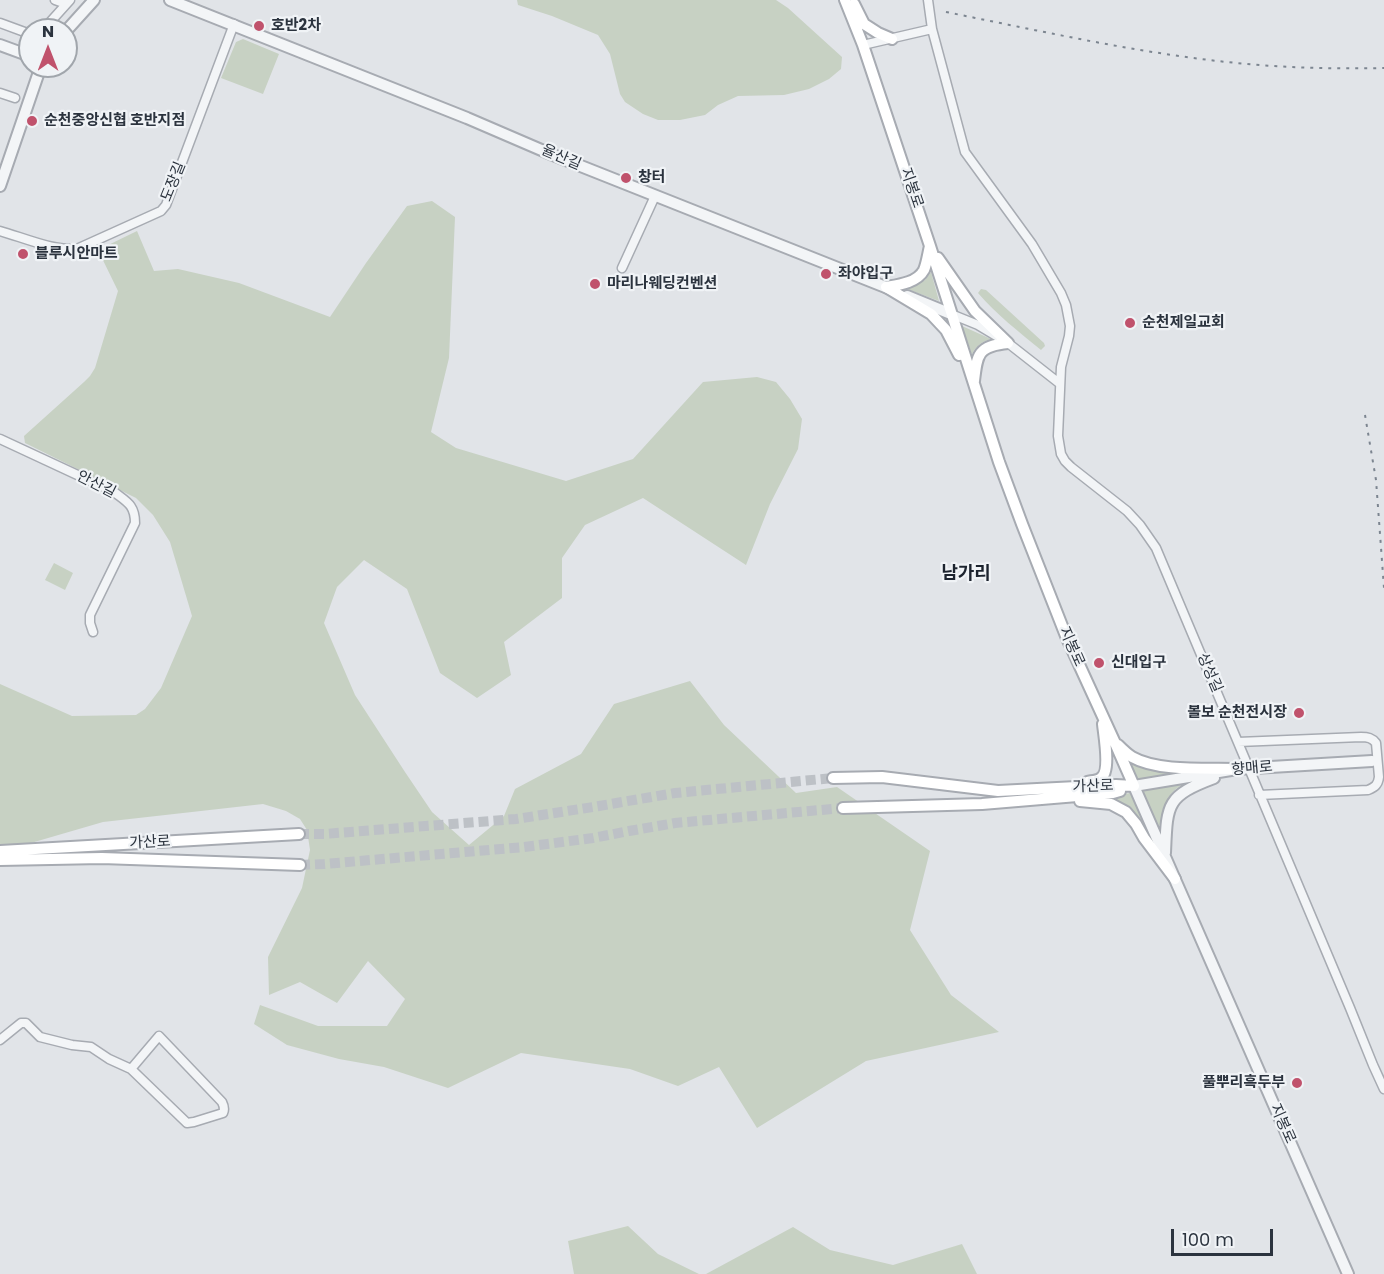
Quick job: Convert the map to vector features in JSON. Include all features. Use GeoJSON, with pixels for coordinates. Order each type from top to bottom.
{"type":"FeatureCollection","features":[{"type":"Feature","properties":{"kind":"main road","name":"지봉로"},"geometry":{"type":"LineString","coordinates":[[845,0],[863,45],[1022,524],[1066,636],[1134,786]]}},
{"type":"Feature","properties":{"kind":"main road"},"geometry":{"type":"LineString","coordinates":[[851,0],[864,24],[892,39]]}},
{"type":"Feature","properties":{"kind":"main road"},"geometry":{"type":"LineString","coordinates":[[885,287],[902,284],[920,274],[925,269],[930,246]]}},
{"type":"Feature","properties":{"kind":"main road"},"geometry":{"type":"LineString","coordinates":[[930,246],[975,311],[1008,342]]}},
{"type":"Feature","properties":{"kind":"main road"},"geometry":{"type":"LineString","coordinates":[[885,287],[921,307],[939,322],[946,330],[974,384]]}},
{"type":"Feature","properties":{"kind":"main road"},"geometry":{"type":"LineString","coordinates":[[974,384],[978,356],[988,346],[1008,342]]}},
{"type":"Feature","properties":{"kind":"main road"},"geometry":{"type":"LineString","coordinates":[[1037,794],[1093,781],[1104,776],[1106,761],[1102,714]]}},
{"type":"Feature","properties":{"kind":"main road"},"geometry":{"type":"LineString","coordinates":[[1115,742],[1132,757],[1165,767],[1243,769]]}},
{"type":"Feature","properties":{"kind":"main road","name":"가산로"},"geometry":{"type":"LineString","coordinates":[[833,778],[882,777],[1037,794],[1113,793],[1134,786]]}},
{"type":"Feature","properties":{"kind":"main road"},"geometry":{"type":"LineString","coordinates":[[1037,794],[1102,802],[1119,807],[1130,816],[1175,879]]}},
{"type":"Feature","properties":{"kind":"main road","name":"가산로"},"geometry":{"type":"LineString","coordinates":[[843,808],[982,804],[1037,794]]}},
{"type":"Feature","properties":{"kind":"main road","name":"가산로"},"geometry":{"type":"LineString","coordinates":[[0,851],[299,834]]}},
{"type":"Feature","properties":{"kind":"main road","name":"가산로"},"geometry":{"type":"LineString","coordinates":[[0,860],[102,858],[300,865]]}},
{"type":"Feature","properties":{"kind":"street"},"geometry":{"type":"LineString","coordinates":[[55,0],[68,2]]}},
{"type":"Feature","properties":{"kind":"street"},"geometry":{"type":"LineString","coordinates":[[78,18],[94,0]]}},
{"type":"Feature","properties":{"kind":"street","name":"율산길"},"geometry":{"type":"LineString","coordinates":[[170,0],[467,117],[553,155],[951,314]]}},
{"type":"Feature","properties":{"kind":"street","name":"상성길"},"geometry":{"type":"LineString","coordinates":[[928,0],[932,29],[965,152],[1032,244],[1066,305],[1070,326],[1059,383],[1058,436],[1061,454],[1071,467],[1127,511],[1152,542],[1238,742],[1243,769],[1259,795],[1384,1089]]}},
{"type":"Feature","properties":{"kind":"street"},"geometry":{"type":"LineString","coordinates":[[54,18],[68,2]]}},
{"type":"Feature","properties":{"kind":"street"},"geometry":{"type":"LineString","coordinates":[[0,23],[18,30]]}},
{"type":"Feature","properties":{"kind":"street","name":"도장길"},"geometry":{"type":"LineString","coordinates":[[0,231],[71,250],[161,211],[166,205],[234,24]]}},
{"type":"Feature","properties":{"kind":"street"},"geometry":{"type":"LineString","coordinates":[[863,45],[932,29]]}},
{"type":"Feature","properties":{"kind":"street"},"geometry":{"type":"LineString","coordinates":[[0,45],[18,52]]}},
{"type":"Feature","properties":{"kind":"street"},"geometry":{"type":"LineString","coordinates":[[0,186],[37,78]]}},
{"type":"Feature","properties":{"kind":"street"},"geometry":{"type":"LineString","coordinates":[[0,93],[15,98]]}},
{"type":"Feature","properties":{"kind":"street"},"geometry":{"type":"LineString","coordinates":[[622,268],[655,196]]}},
{"type":"Feature","properties":{"kind":"street"},"geometry":{"type":"LineString","coordinates":[[951,314],[1008,342],[1059,383]]}},
{"type":"Feature","properties":{"kind":"street","name":"안산길"},"geometry":{"type":"LineString","coordinates":[[0,438],[114,492],[128,502],[132,508],[135,523],[90,615],[93,632]]}},
{"type":"Feature","properties":{"kind":"street"},"geometry":{"type":"LineString","coordinates":[[1238,742],[1367,737],[1376,743],[1379,777],[1378,782],[1368,790],[1259,795]]}},
{"type":"Feature","properties":{"kind":"street","name":"향매로"},"geometry":{"type":"LineString","coordinates":[[1134,786],[1243,769],[1372,761]]}},
{"type":"Feature","properties":{"kind":"street"},"geometry":{"type":"LineString","coordinates":[[1165,856],[1166,822],[1172,804],[1180,793],[1192,786],[1243,769]]}},
{"type":"Feature","properties":{"kind":"street","name":"지봉로"},"geometry":{"type":"LineString","coordinates":[[1134,786],[1348,1274]]}},
{"type":"Feature","properties":{"kind":"street"},"geometry":{"type":"LineString","coordinates":[[0,1040],[21,1023],[26,1023],[40,1037],[91,1047],[109,1059],[131,1069],[187,1123],[224,1111],[222,1102],[159,1036],[131,1069]]}},
{"type":"Feature","properties":{"kind":"green space"},"geometry":{"type":"Polygon","coordinates":[[[517,0],[776,0],[842,57],[841,69],[829,79],[809,89],[784,95],[738,96],[718,105],[705,115],[680,120],[658,120],[643,114],[625,102],[620,94],[610,54],[598,35],[518,5],[517,0]]]}},
{"type":"Feature","properties":{"kind":"green space"},"geometry":{"type":"Polygon","coordinates":[[[243,39],[279,54],[263,94],[221,78],[236,42],[243,39]]]}},
{"type":"Feature","properties":{"kind":"green space"},"geometry":{"type":"Polygon","coordinates":[[[432,201],[455,217],[449,358],[431,432],[456,448],[566,481],[633,459],[703,382],[757,377],[776,382],[802,419],[798,449],[770,504],[746,565],[643,498],[585,525],[562,558],[562,598],[504,642],[511,675],[477,698],[440,673],[407,589],[364,560],[337,587],[324,623],[355,695],[432,812],[469,845],[504,816],[515,789],[581,754],[614,704],[690,681],[724,725],[796,793],[837,787],[930,851],[910,930],[951,995],[999,1032],[866,1061],[757,1128],[719,1067],[678,1086],[630,1069],[521,1053],[448,1088],[384,1067],[339,1059],[287,1045],[254,1024],[260,1005],[318,1026],[387,1026],[405,999],[368,961],[337,1003],[300,982],[269,995],[268,957],[302,888],[310,850],[307,830],[300,819],[286,811],[263,804],[103,822],[0,852],[0,684],[72,716],[136,715],[145,709],[161,688],[192,616],[170,542],[153,515],[136,498],[25,443],[24,436],[84,382],[95,368],[118,291],[98,250],[137,231],[154,271],[178,269],[239,283],[330,317],[407,206],[432,201]]]}},
{"type":"Feature","properties":{"kind":"green space"},"geometry":{"type":"Polygon","coordinates":[[[931,272],[939,301],[907,289],[925,280],[931,272]]]}},
{"type":"Feature","properties":{"kind":"green space"},"geometry":{"type":"Polygon","coordinates":[[[981,289],[986,290],[1045,346],[1041,350],[1008,323],[978,293],[981,289]]]}},
{"type":"Feature","properties":{"kind":"green space"},"geometry":{"type":"Polygon","coordinates":[[[962,326],[991,339],[979,345],[972,355],[962,326]]]}},
{"type":"Feature","properties":{"kind":"green space"},"geometry":{"type":"Polygon","coordinates":[[[54,563],[73,573],[65,590],[45,580],[54,563]]]}},
{"type":"Feature","properties":{"kind":"green space"},"geometry":{"type":"Polygon","coordinates":[[[1128,760],[1142,766],[1179,773],[1137,779],[1128,760]]]}},
{"type":"Feature","properties":{"kind":"green space"},"geometry":{"type":"Polygon","coordinates":[[[1184,784],[1169,797],[1163,809],[1159,830],[1142,791],[1184,784]]]}},
{"type":"Feature","properties":{"kind":"green space"},"geometry":{"type":"Polygon","coordinates":[[[1130,793],[1150,837],[1129,808],[1115,801],[1094,799],[1130,793]]]}},
{"type":"Feature","properties":{"kind":"green space"},"geometry":{"type":"Polygon","coordinates":[[[628,1226],[658,1254],[699,1274],[574,1274],[568,1241],[628,1226]]]}},
{"type":"Feature","properties":{"kind":"green space"},"geometry":{"type":"Polygon","coordinates":[[[793,1227],[830,1250],[893,1265],[962,1244],[977,1274],[706,1274],[793,1227]]]}},
{"type":"Feature","properties":{"kind":"tunnel"},"geometry":{"type":"LineString","coordinates":[[299,834],[516,819],[675,793],[833,778]]}},
{"type":"Feature","properties":{"kind":"tunnel"},"geometry":{"type":"LineString","coordinates":[[300,865],[524,847],[593,838],[675,823],[843,808]]}},
{"type":"Feature","properties":{"kind":"railway"},"geometry":{"type":"LineString","coordinates":[[946,12],[1096,42],[1209,60],[1298,67],[1384,68]]}},
{"type":"Feature","properties":{"kind":"railway"},"geometry":{"type":"LineString","coordinates":[[1365,415],[1376,480],[1384,588]]}},
{"type":"Feature","properties":{"kind":"place","name":"호반2차"},"geometry":{"type":"Point","coordinates":[259,26]}},
{"type":"Feature","properties":{"kind":"place","name":"순천중앙신협 호반지점"},"geometry":{"type":"Point","coordinates":[32,121]}},
{"type":"Feature","properties":{"kind":"place","name":"창터"},"geometry":{"type":"Point","coordinates":[626,178]}},
{"type":"Feature","properties":{"kind":"place","name":"블루시안마트"},"geometry":{"type":"Point","coordinates":[23,254]}},
{"type":"Feature","properties":{"kind":"place","name":"좌야입구"},"geometry":{"type":"Point","coordinates":[826,274]}},
{"type":"Feature","properties":{"kind":"place","name":"마리나웨딩컨벤션"},"geometry":{"type":"Point","coordinates":[595,284]}},
{"type":"Feature","properties":{"kind":"place","name":"순천제일교회"},"geometry":{"type":"Point","coordinates":[1130,323]}},
{"type":"Feature","properties":{"kind":"place","name":"신대입구"},"geometry":{"type":"Point","coordinates":[1099,663]}},
{"type":"Feature","properties":{"kind":"place","name":"볼보 순천전시장"},"geometry":{"type":"Point","coordinates":[1299,713]}},
{"type":"Feature","properties":{"kind":"place","name":"풀뿌리흑두부"},"geometry":{"type":"Point","coordinates":[1297,1083]}},
{"type":"Feature","properties":{"kind":"district","name":"남가리"},"geometry":{"type":"Point","coordinates":[966,574]}}]}
